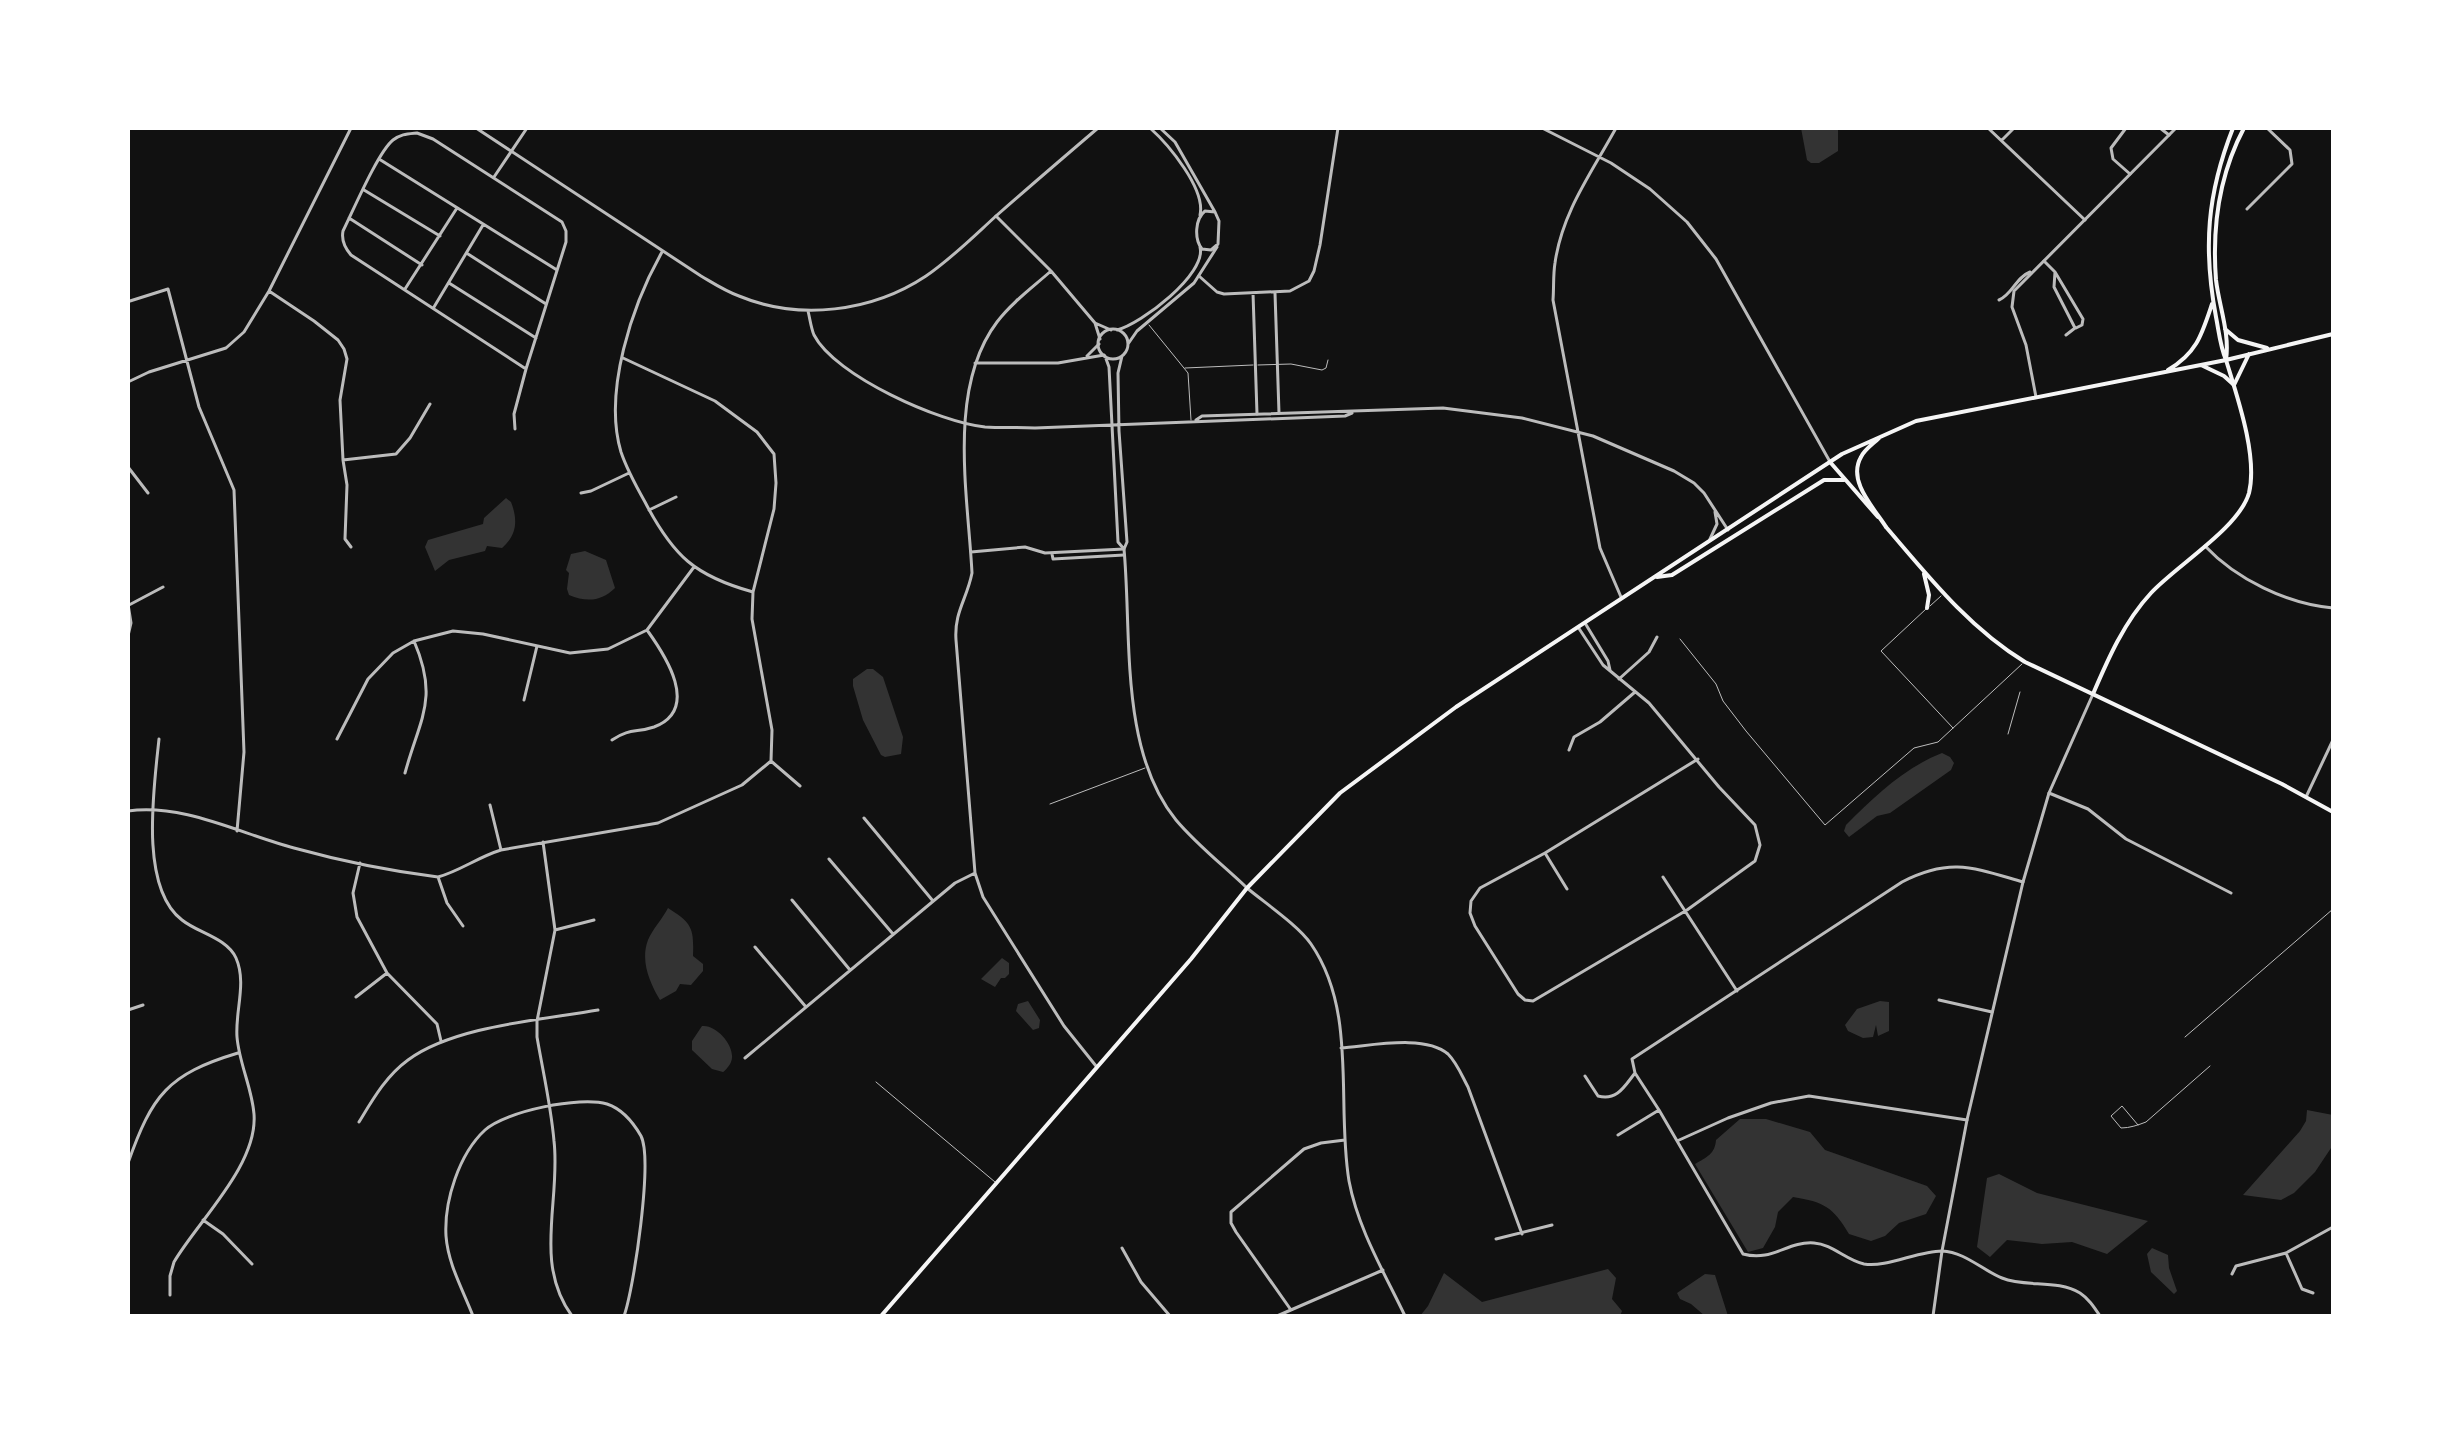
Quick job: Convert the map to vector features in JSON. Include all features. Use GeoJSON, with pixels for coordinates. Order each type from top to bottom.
{"type":"FeatureCollection","features":[{"type":"Feature","properties":{"kind":"main road"},"geometry":{"type":"LineString","coordinates":[[2093,694],[2111,653],[2132,617],[2168,576],[2230,523],[2243,507],[2250,485],[2251,463],[2234,385],[2221,349],[2208,276],[2210,207],[2215,178],[2233,128]]}},
{"type":"Feature","properties":{"kind":"main road"},"geometry":{"type":"LineString","coordinates":[[2226,360],[2228,347],[2216,280],[2216,224],[2228,165],[2244,128]]}},
{"type":"Feature","properties":{"kind":"main road"},"geometry":{"type":"LineString","coordinates":[[2165,372],[2189,354],[2200,339],[2213,301]]}},
{"type":"Feature","properties":{"kind":"main road"},"geometry":{"type":"LineString","coordinates":[[2225,328],[2238,340],[2269,349]]}},
{"type":"Feature","properties":{"kind":"main road"},"geometry":{"type":"LineString","coordinates":[[881,1316],[1191,959],[1247,888],[1340,793],[1456,707],[1830,462],[1881,435],[1935,416],[2226,360],[2333,334]]}},
{"type":"Feature","properties":{"kind":"main road"},"geometry":{"type":"LineString","coordinates":[[2234,385],[2249,354]]}},
{"type":"Feature","properties":{"kind":"main road"},"geometry":{"type":"LineString","coordinates":[[2200,365],[2224,376],[2234,385]]}},
{"type":"Feature","properties":{"kind":"main road"},"geometry":{"type":"LineString","coordinates":[[1881,435],[1861,457],[1856,471],[1858,484],[1886,527]]}},
{"type":"Feature","properties":{"kind":"main road"},"geometry":{"type":"LineString","coordinates":[[1830,462],[1943,595],[2003,649],[2333,812]]}},
{"type":"Feature","properties":{"kind":"main road"},"geometry":{"type":"LineString","coordinates":[[1654,577],[1672,575],[1822,481],[1844,480]]}},
{"type":"Feature","properties":{"kind":"main road"},"geometry":{"type":"LineString","coordinates":[[1923,572],[1929,595],[1927,608]]}},
{"type":"Feature","properties":{"kind":"street"},"geometry":{"type":"LineString","coordinates":[[128,382],[149,372],[226,348],[244,332],[269,291],[351,128]]}},
{"type":"Feature","properties":{"kind":"street"},"geometry":{"type":"LineString","coordinates":[[476,128],[662,252],[738,296],[770,306],[808,311],[870,302],[924,277],[952,257],[1098,128]]}},
{"type":"Feature","properties":{"kind":"street"},"geometry":{"type":"LineString","coordinates":[[494,177],[527,128]]}},
{"type":"Feature","properties":{"kind":"street"},"geometry":{"type":"LineString","coordinates":[[996,216],[1051,271],[1095,323],[1117,330],[1138,321],[1188,279],[1200,260],[1197,240],[1200,199],[1176,157],[1150,128]]}},
{"type":"Feature","properties":{"kind":"street"},"geometry":{"type":"LineString","coordinates":[[1160,128],[1183,154],[1219,221],[1217,247],[1199,276],[1132,336],[1118,373],[1127,542],[1124,555],[1136,723],[1147,768],[1156,789],[1177,821],[1247,888],[1310,942],[1327,973],[1336,1001],[1341,1048],[1349,1180],[1358,1217],[1405,1316]]}},
{"type":"Feature","properties":{"kind":"street"},"geometry":{"type":"LineString","coordinates":[[1199,276],[1222,294],[1275,293],[1299,288],[1309,281],[1314,271],[1338,128]]}},
{"type":"Feature","properties":{"kind":"street"},"geometry":{"type":"LineString","coordinates":[[1542,128],[1599,156],[1650,189],[1680,214],[1716,259],[1830,462]]}},
{"type":"Feature","properties":{"kind":"street"},"geometry":{"type":"LineString","coordinates":[[1616,128],[1570,210],[1554,263],[1553,300],[1600,548],[1622,599]]}},
{"type":"Feature","properties":{"kind":"street"},"geometry":{"type":"LineString","coordinates":[[1988,128],[2085,220]]}},
{"type":"Feature","properties":{"kind":"street"},"geometry":{"type":"LineString","coordinates":[[2002,140],[2014,128]]}},
{"type":"Feature","properties":{"kind":"street"},"geometry":{"type":"LineString","coordinates":[[2126,128],[2111,148],[2113,159],[2130,174]]}},
{"type":"Feature","properties":{"kind":"street"},"geometry":{"type":"LineString","coordinates":[[2160,128],[2169,135]]}},
{"type":"Feature","properties":{"kind":"street"},"geometry":{"type":"LineString","coordinates":[[2036,397],[2026,345],[2011,300],[2014,291],[2176,128]]}},
{"type":"Feature","properties":{"kind":"street"},"geometry":{"type":"LineString","coordinates":[[2247,209],[2292,164],[2290,150],[2267,128]]}},
{"type":"Feature","properties":{"kind":"street"},"geometry":{"type":"LineString","coordinates":[[515,429],[514,414],[566,242],[566,231],[562,222],[433,139],[417,133],[403,134],[391,142],[379,159],[349,218],[342,238],[346,249],[526,369]]}},
{"type":"Feature","properties":{"kind":"street"},"geometry":{"type":"LineString","coordinates":[[1176,157],[1183,154]]}},
{"type":"Feature","properties":{"kind":"street"},"geometry":{"type":"LineString","coordinates":[[379,159],[557,270]]}},
{"type":"Feature","properties":{"kind":"street"},"geometry":{"type":"LineString","coordinates":[[364,190],[441,237]]}},
{"type":"Feature","properties":{"kind":"street"},"geometry":{"type":"LineString","coordinates":[[405,290],[457,208]]}},
{"type":"Feature","properties":{"kind":"street"},"geometry":{"type":"LineString","coordinates":[[1200,215],[1205,211],[1215,212]]}},
{"type":"Feature","properties":{"kind":"street"},"geometry":{"type":"LineString","coordinates":[[349,218],[422,265]]}},
{"type":"Feature","properties":{"kind":"street"},"geometry":{"type":"LineString","coordinates":[[433,308],[483,225]]}},
{"type":"Feature","properties":{"kind":"street"},"geometry":{"type":"LineString","coordinates":[[1200,247],[1208,251],[1217,247]]}},
{"type":"Feature","properties":{"kind":"street"},"geometry":{"type":"LineString","coordinates":[[662,252],[636,306],[623,358],[615,407],[620,450],[649,510],[677,552],[709,578],[753,592]]}},
{"type":"Feature","properties":{"kind":"street"},"geometry":{"type":"LineString","coordinates":[[467,253],[546,304]]}},
{"type":"Feature","properties":{"kind":"street"},"geometry":{"type":"LineString","coordinates":[[2044,261],[2055,272],[2083,319],[2082,325],[2066,335]]}},
{"type":"Feature","properties":{"kind":"street"},"geometry":{"type":"LineString","coordinates":[[1999,300],[2008,296],[2021,276],[2034,270]]}},
{"type":"Feature","properties":{"kind":"street"},"geometry":{"type":"LineString","coordinates":[[1051,271],[996,323],[975,363],[964,424],[972,573],[970,587],[955,622],[975,873],[983,897],[1064,1026],[1096,1066]]}},
{"type":"Feature","properties":{"kind":"street"},"geometry":{"type":"LineString","coordinates":[[2055,272],[2054,287],[2075,328]]}},
{"type":"Feature","properties":{"kind":"street"},"geometry":{"type":"LineString","coordinates":[[449,283],[536,338]]}},
{"type":"Feature","properties":{"kind":"street"},"geometry":{"type":"LineString","coordinates":[[130,301],[168,289],[199,407],[234,490],[244,752],[237,831]]}},
{"type":"Feature","properties":{"kind":"street"},"geometry":{"type":"LineString","coordinates":[[269,291],[314,321],[338,340],[344,349],[347,359],[340,400],[347,485],[345,539],[351,547]]}},
{"type":"Feature","properties":{"kind":"street"},"geometry":{"type":"LineString","coordinates":[[1253,293],[1257,417]]}},
{"type":"Feature","properties":{"kind":"street"},"geometry":{"type":"LineString","coordinates":[[1275,293],[1279,416]]}},
{"type":"Feature","properties":{"kind":"street"},"geometry":{"type":"LineString","coordinates":[[808,311],[814,334],[823,348],[858,376],[915,408],[964,424],[1035,428],[1193,420],[1202,416],[1345,416],[1352,413],[1443,408],[1522,418],[1578,432],[1631,451],[1694,483],[1728,530]]}},
{"type":"Feature","properties":{"kind":"street"},"geometry":{"type":"LineString","coordinates":[[1095,323],[1109,367],[1118,542],[1124,549]]}},
{"type":"Feature","properties":{"kind":"street"},"geometry":{"type":"LineString","coordinates":[[1087,356],[1111,330]]}},
{"type":"Feature","properties":{"kind":"street"},"geometry":{"type":"LineString","coordinates":[[1117,330],[1124,334],[1128,344]]}},
{"type":"Feature","properties":{"kind":"street"},"geometry":{"type":"LineString","coordinates":[[975,363],[1064,362],[1087,356],[1114,359],[1122,356]]}},
{"type":"Feature","properties":{"kind":"street"},"geometry":{"type":"LineString","coordinates":[[128,811],[152,809],[203,820],[295,849],[438,877],[455,872],[480,856],[501,850],[658,823],[742,785],[771,761],[772,730],[752,619],[753,592],[774,509],[774,454],[757,432],[715,401],[623,358]]}},
{"type":"Feature","properties":{"kind":"street"},"geometry":{"type":"LineString","coordinates":[[343,460],[396,454],[410,438],[430,404]]}},
{"type":"Feature","properties":{"kind":"street"},"geometry":{"type":"LineString","coordinates":[[128,467],[148,493]]}},
{"type":"Feature","properties":{"kind":"street"},"geometry":{"type":"LineString","coordinates":[[581,493],[629,473]]}},
{"type":"Feature","properties":{"kind":"street"},"geometry":{"type":"LineString","coordinates":[[649,510],[676,497]]}},
{"type":"Feature","properties":{"kind":"street"},"geometry":{"type":"LineString","coordinates":[[1708,543],[1717,524],[1714,508]]}},
{"type":"Feature","properties":{"kind":"street"},"geometry":{"type":"LineString","coordinates":[[2205,546],[2224,566],[2277,593],[2311,606],[2333,608]]}},
{"type":"Feature","properties":{"kind":"street"},"geometry":{"type":"LineString","coordinates":[[971,552],[1029,547],[1052,556],[1124,555]]}},
{"type":"Feature","properties":{"kind":"street"},"geometry":{"type":"LineString","coordinates":[[1052,556],[1124,549]]}},
{"type":"Feature","properties":{"kind":"street"},"geometry":{"type":"LineString","coordinates":[[337,739],[368,679],[393,653],[414,641],[453,631],[483,634],[570,653],[608,649],[647,630],[694,567]]}},
{"type":"Feature","properties":{"kind":"street"},"geometry":{"type":"LineString","coordinates":[[128,636],[131,623],[128,604],[163,587]]}},
{"type":"Feature","properties":{"kind":"street"},"geometry":{"type":"LineString","coordinates":[[1585,623],[1608,661],[1610,670]]}},
{"type":"Feature","properties":{"kind":"street"},"geometry":{"type":"LineString","coordinates":[[1578,627],[1603,665],[1649,703],[1698,759],[1719,787],[1755,825],[1760,845],[1755,861],[1687,910],[1533,1001],[1525,1000],[1518,994],[1475,926],[1470,913],[1471,901],[1480,888],[1545,853],[1698,759]]}},
{"type":"Feature","properties":{"kind":"street"},"geometry":{"type":"LineString","coordinates":[[612,740],[626,731],[654,727],[671,716],[677,699],[675,675],[647,630]]}},
{"type":"Feature","properties":{"kind":"street"},"geometry":{"type":"LineString","coordinates":[[1619,679],[1649,652],[1657,637]]}},
{"type":"Feature","properties":{"kind":"street"},"geometry":{"type":"LineString","coordinates":[[405,773],[421,727],[427,696],[425,668],[414,641]]}},
{"type":"Feature","properties":{"kind":"street"},"geometry":{"type":"LineString","coordinates":[[524,700],[537,646]]}},
{"type":"Feature","properties":{"kind":"street"},"geometry":{"type":"LineString","coordinates":[[1569,750],[1574,737],[1600,722],[1635,692]]}},
{"type":"Feature","properties":{"kind":"street"},"geometry":{"type":"LineString","coordinates":[[1933,1316],[1967,1120],[2023,882],[2049,793],[2093,694]]}},
{"type":"Feature","properties":{"kind":"street"},"geometry":{"type":"LineString","coordinates":[[159,739],[152,809],[155,859],[164,900],[185,923],[231,949],[237,961],[241,990],[235,1020],[238,1053],[254,1114],[253,1132],[234,1180],[174,1262],[170,1295]]}},
{"type":"Feature","properties":{"kind":"street"},"geometry":{"type":"LineString","coordinates":[[2306,797],[2333,740]]}},
{"type":"Feature","properties":{"kind":"street"},"geometry":{"type":"LineString","coordinates":[[771,761],[800,786]]}},
{"type":"Feature","properties":{"kind":"street"},"geometry":{"type":"LineString","coordinates":[[2049,793],[2088,809],[2126,839],[2231,893]]}},
{"type":"Feature","properties":{"kind":"street"},"geometry":{"type":"LineString","coordinates":[[490,805],[501,850]]}},
{"type":"Feature","properties":{"kind":"street"},"geometry":{"type":"LineString","coordinates":[[864,818],[933,901]]}},
{"type":"Feature","properties":{"kind":"street"},"geometry":{"type":"LineString","coordinates":[[543,842],[555,930],[537,1021],[537,1037],[555,1141],[556,1183],[550,1220],[551,1258],[559,1292],[572,1316]]}},
{"type":"Feature","properties":{"kind":"street"},"geometry":{"type":"LineString","coordinates":[[1545,853],[1567,889]]}},
{"type":"Feature","properties":{"kind":"street"},"geometry":{"type":"LineString","coordinates":[[829,859],[893,934]]}},
{"type":"Feature","properties":{"kind":"street"},"geometry":{"type":"LineString","coordinates":[[360,863],[353,893],[357,917],[387,973],[437,1024],[441,1041]]}},
{"type":"Feature","properties":{"kind":"street"},"geometry":{"type":"LineString","coordinates":[[2023,882],[1954,865],[1925,871],[1902,882],[1632,1059],[1635,1073],[1743,1254],[1756,1258],[1774,1255],[1796,1245],[1815,1243],[1867,1265],[1942,1251],[1964,1256],[2005,1280],[2066,1288],[2080,1293],[2100,1316]]}},
{"type":"Feature","properties":{"kind":"street"},"geometry":{"type":"LineString","coordinates":[[745,1058],[933,901],[961,879],[975,873]]}},
{"type":"Feature","properties":{"kind":"street"},"geometry":{"type":"LineString","coordinates":[[438,877],[447,903],[463,926]]}},
{"type":"Feature","properties":{"kind":"street"},"geometry":{"type":"LineString","coordinates":[[1663,877],[1737,991]]}},
{"type":"Feature","properties":{"kind":"street"},"geometry":{"type":"LineString","coordinates":[[792,900],[850,970]]}},
{"type":"Feature","properties":{"kind":"street"},"geometry":{"type":"LineString","coordinates":[[555,930],[594,920]]}},
{"type":"Feature","properties":{"kind":"street"},"geometry":{"type":"LineString","coordinates":[[755,947],[806,1007]]}},
{"type":"Feature","properties":{"kind":"street"},"geometry":{"type":"LineString","coordinates":[[356,997],[387,973]]}},
{"type":"Feature","properties":{"kind":"street"},"geometry":{"type":"LineString","coordinates":[[1939,1000],[1992,1012]]}},
{"type":"Feature","properties":{"kind":"street"},"geometry":{"type":"LineString","coordinates":[[128,1010],[143,1005]]}},
{"type":"Feature","properties":{"kind":"street"},"geometry":{"type":"LineString","coordinates":[[359,1122],[393,1073],[408,1059],[441,1041],[598,1010]]}},
{"type":"Feature","properties":{"kind":"street"},"geometry":{"type":"LineString","coordinates":[[1341,1048],[1404,1043],[1429,1045],[1447,1053],[1468,1087],[1522,1234]]}},
{"type":"Feature","properties":{"kind":"street"},"geometry":{"type":"LineString","coordinates":[[128,1163],[144,1120],[180,1076],[238,1053]]}},
{"type":"Feature","properties":{"kind":"street"},"geometry":{"type":"LineString","coordinates":[[1585,1076],[1598,1096],[1609,1098],[1619,1094],[1635,1073]]}},
{"type":"Feature","properties":{"kind":"street"},"geometry":{"type":"LineString","coordinates":[[1676,1142],[1728,1118],[1771,1103],[1809,1096],[1967,1120]]}},
{"type":"Feature","properties":{"kind":"street"},"geometry":{"type":"LineString","coordinates":[[472,1316],[451,1262],[446,1235],[453,1189],[465,1158],[484,1132],[498,1120],[589,1101],[622,1111],[643,1139],[644,1184],[633,1277],[624,1316]]}},
{"type":"Feature","properties":{"kind":"street"},"geometry":{"type":"LineString","coordinates":[[1618,1135],[1659,1110]]}},
{"type":"Feature","properties":{"kind":"street"},"geometry":{"type":"LineString","coordinates":[[1291,1310],[1236,1232],[1231,1223],[1231,1212],[1304,1149],[1345,1140]]}},
{"type":"Feature","properties":{"kind":"street"},"geometry":{"type":"LineString","coordinates":[[203,1220],[223,1234],[252,1264]]}},
{"type":"Feature","properties":{"kind":"street"},"geometry":{"type":"LineString","coordinates":[[1496,1239],[1552,1225]]}},
{"type":"Feature","properties":{"kind":"street"},"geometry":{"type":"LineString","coordinates":[[2232,1274],[2236,1266],[2286,1253],[2333,1227]]}},
{"type":"Feature","properties":{"kind":"street"},"geometry":{"type":"LineString","coordinates":[[1122,1248],[1141,1282],[1170,1316]]}},
{"type":"Feature","properties":{"kind":"street"},"geometry":{"type":"LineString","coordinates":[[2286,1253],[2302,1289],[2313,1293]]}},
{"type":"Feature","properties":{"kind":"street"},"geometry":{"type":"LineString","coordinates":[[1277,1316],[1383,1270]]}},
{"type":"Feature","properties":{"kind":"lane"},"geometry":{"type":"LineString","coordinates":[[1147,322],[1190,378],[1193,420]]}},
{"type":"Feature","properties":{"kind":"lane"},"geometry":{"type":"LineString","coordinates":[[1185,368],[1291,364],[1322,370],[1326,368],[1328,360]]}},
{"type":"Feature","properties":{"kind":"lane"},"geometry":{"type":"LineString","coordinates":[[1943,595],[1881,651],[1953,728]]}},
{"type":"Feature","properties":{"kind":"lane"},"geometry":{"type":"LineString","coordinates":[[1680,639],[1716,684],[1723,701],[1746,731],[1825,825],[1914,748],[1938,742],[2025,662]]}},
{"type":"Feature","properties":{"kind":"lane"},"geometry":{"type":"LineString","coordinates":[[2008,734],[2020,692]]}},
{"type":"Feature","properties":{"kind":"lane"},"geometry":{"type":"LineString","coordinates":[[1050,804],[1147,768]]}},
{"type":"Feature","properties":{"kind":"lane"},"geometry":{"type":"LineString","coordinates":[[2185,1037],[2333,909]]}},
{"type":"Feature","properties":{"kind":"lane"},"geometry":{"type":"LineString","coordinates":[[2138,1125],[2122,1106],[2111,1116],[2121,1128],[2138,1125],[2146,1122],[2210,1066]]}},
{"type":"Feature","properties":{"kind":"lane"},"geometry":{"type":"LineString","coordinates":[[876,1082],[997,1184]]}},
{"type":"Feature","properties":{"kind":"shaded area"},"geometry":{"type":"Polygon","coordinates":[[[1801,128],[1838,128],[1838,151],[1819,163],[1811,163],[1807,160],[1801,128]]]}},
{"type":"Feature","properties":{"kind":"shaded area"},"geometry":{"type":"Polygon","coordinates":[[[506,498],[511,502],[515,515],[513,532],[507,543],[502,548],[487,546],[485,551],[449,560],[435,571],[425,547],[428,540],[483,524],[484,518],[506,498]]]}},
{"type":"Feature","properties":{"kind":"shaded area"},"geometry":{"type":"Polygon","coordinates":[[[585,551],[606,560],[615,588],[599,598],[587,600],[569,595],[569,573],[566,570],[571,554],[585,551]]]}},
{"type":"Feature","properties":{"kind":"shaded area"},"geometry":{"type":"Polygon","coordinates":[[[867,669],[873,669],[883,677],[903,737],[901,754],[881,755],[863,720],[853,679],[867,669]]]}},
{"type":"Feature","properties":{"kind":"shaded area"},"geometry":{"type":"Polygon","coordinates":[[[1942,753],[1954,763],[1951,770],[1890,813],[1877,816],[1849,837],[1844,831],[1846,825],[1879,793],[1915,766],[1942,753]]]}},
{"type":"Feature","properties":{"kind":"shaded area"},"geometry":{"type":"Polygon","coordinates":[[[668,908],[690,927],[693,956],[703,964],[703,971],[691,985],[680,984],[676,991],[660,1000],[650,979],[645,956],[650,936],[668,908]]]}},
{"type":"Feature","properties":{"kind":"shaded area"},"geometry":{"type":"Polygon","coordinates":[[[1002,958],[1009,963],[1009,974],[1001,978],[995,987],[981,979],[1002,958]]]}},
{"type":"Feature","properties":{"kind":"shaded area"},"geometry":{"type":"Polygon","coordinates":[[[1028,1001],[1040,1020],[1039,1028],[1033,1030],[1016,1011],[1018,1004],[1028,1001]]]}},
{"type":"Feature","properties":{"kind":"shaded area"},"geometry":{"type":"Polygon","coordinates":[[[1880,1001],[1889,1002],[1889,1031],[1878,1036],[1876,1025],[1873,1037],[1863,1038],[1848,1031],[1845,1025],[1857,1009],[1880,1001]]]}},
{"type":"Feature","properties":{"kind":"shaded area"},"geometry":{"type":"Polygon","coordinates":[[[702,1026],[719,1033],[731,1050],[730,1063],[723,1072],[712,1069],[692,1050],[692,1041],[702,1026]]]}},
{"type":"Feature","properties":{"kind":"shaded area"},"geometry":{"type":"Polygon","coordinates":[[[2307,1110],[2333,1115],[2333,1145],[2315,1172],[2294,1193],[2281,1200],[2243,1195],[2300,1131],[2306,1121],[2307,1110]]]}},
{"type":"Feature","properties":{"kind":"shaded area"},"geometry":{"type":"Polygon","coordinates":[[[1740,1119],[1766,1119],[1810,1132],[1825,1150],[1927,1186],[1936,1196],[1926,1214],[1899,1223],[1885,1236],[1871,1241],[1849,1234],[1827,1207],[1793,1197],[1778,1212],[1775,1227],[1763,1248],[1748,1252],[1695,1164],[1710,1155],[1716,1140],[1740,1119]]]}},
{"type":"Feature","properties":{"kind":"shaded area"},"geometry":{"type":"Polygon","coordinates":[[[1999,1174],[2037,1193],[2148,1221],[2107,1254],[2072,1242],[2042,1244],[2007,1240],[1990,1257],[1977,1247],[1987,1178],[1999,1174]]]}},
{"type":"Feature","properties":{"kind":"shaded area"},"geometry":{"type":"Polygon","coordinates":[[[2152,1248],[2168,1255],[2177,1291],[2174,1294],[2151,1272],[2147,1254],[2152,1248]]]}},
{"type":"Feature","properties":{"kind":"shaded area"},"geometry":{"type":"Polygon","coordinates":[[[1608,1269],[1616,1278],[1612,1299],[1622,1311],[1620,1316],[1420,1316],[1444,1273],[1482,1302],[1608,1269]]]}},
{"type":"Feature","properties":{"kind":"shaded area"},"geometry":{"type":"Polygon","coordinates":[[[1705,1274],[1715,1275],[1728,1316],[1705,1316],[1680,1299],[1677,1293],[1705,1274]]]}}]}
